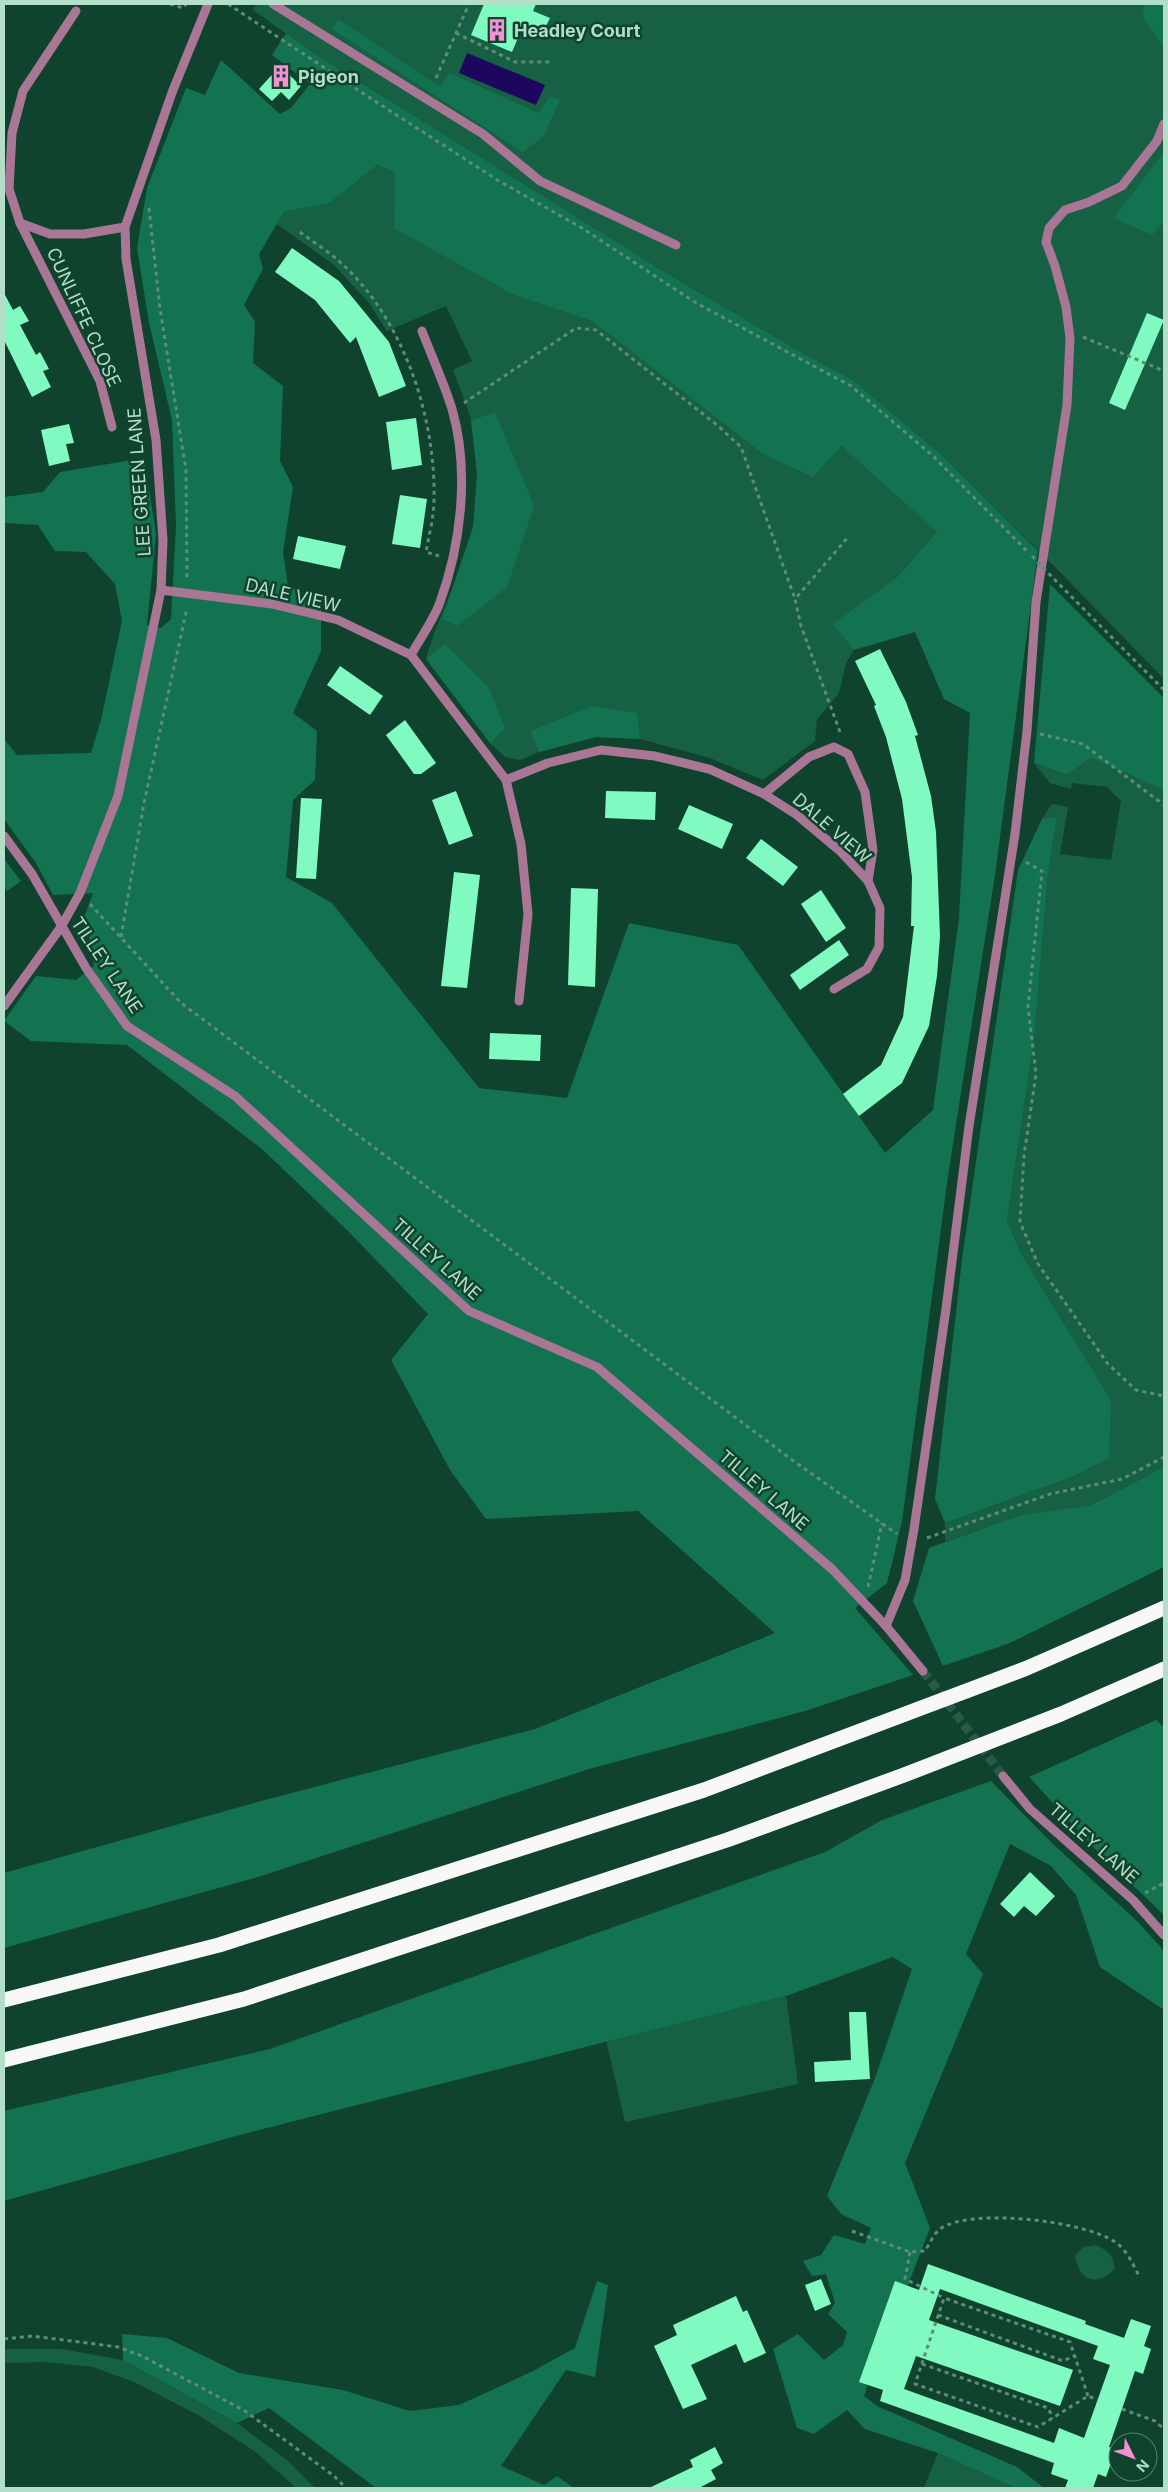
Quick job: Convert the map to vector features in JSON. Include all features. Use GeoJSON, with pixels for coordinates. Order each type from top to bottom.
{"type":"FeatureCollection","features":[{"type":"Feature","properties":{"kind":"highway"},"geometry":{"type":"LineString","coordinates":[[4,2000],[219,1946],[704,1790],[1027,1668],[1164,1608]]}},
{"type":"Feature","properties":{"kind":"highway"},"geometry":{"type":"LineString","coordinates":[[4,2060],[244,1999],[727,1840],[1052,1718],[1164,1669]]}},
{"type":"Feature","properties":{"kind":"street","name":"LEE GREEN LANE"},"geometry":{"type":"LineString","coordinates":[[4,1006],[61,928],[80,892],[118,796],[161,590],[163,540],[156,440],[126,259],[125,227],[173,90],[208,4]]}},
{"type":"Feature","properties":{"kind":"street"},"geometry":{"type":"LineString","coordinates":[[273,4],[483,134],[540,181],[676,245]]}},
{"type":"Feature","properties":{"kind":"street","name":"CUNLIFFE CLOSE"},"geometry":{"type":"LineString","coordinates":[[76,11],[22,91],[12,133],[9,189],[20,223],[100,381],[112,427]]}},
{"type":"Feature","properties":{"kind":"street"},"geometry":{"type":"LineString","coordinates":[[886,1626],[905,1580],[946,1309],[969,1126],[1012,855],[1028,731],[1036,602],[1067,405],[1070,338],[1066,307],[1055,266],[1046,242],[1049,228],[1065,210],[1090,202],[1122,186],[1157,140],[1164,124]]}},
{"type":"Feature","properties":{"kind":"street","name":"CUNLIFFE CLOSE"},"geometry":{"type":"LineString","coordinates":[[20,223],[50,234],[84,234],[125,227]]}},
{"type":"Feature","properties":{"kind":"street"},"geometry":{"type":"LineString","coordinates":[[411,655],[438,606],[452,560],[461,514],[460,461],[452,410],[422,331]]}},
{"type":"Feature","properties":{"kind":"street","name":"DALE VIEW"},"geometry":{"type":"LineString","coordinates":[[161,590],[272,604],[338,620],[411,655],[506,780],[521,844],[528,914],[519,1001]]}},
{"type":"Feature","properties":{"kind":"street"},"geometry":{"type":"LineString","coordinates":[[764,794],[809,757],[834,747],[848,754],[865,792],[873,850],[868,881]]}},
{"type":"Feature","properties":{"kind":"street","name":"DALE VIEW"},"geometry":{"type":"LineString","coordinates":[[506,780],[548,763],[601,750],[656,756],[708,769],[764,794],[797,815],[840,851],[868,881],[880,908],[879,947],[867,969],[834,989]]}},
{"type":"Feature","properties":{"kind":"street","name":"TILLEY LANE"},"geometry":{"type":"LineString","coordinates":[[4,836],[32,874],[61,928],[86,968],[127,1026],[235,1096],[469,1311],[597,1367],[832,1570],[886,1626],[923,1671]]}},
{"type":"Feature","properties":{"kind":"street","name":"TILLEY LANE"},"geometry":{"type":"LineString","coordinates":[[1003,1776],[1030,1809],[1134,1900],[1164,1934]]}},
{"type":"Feature","properties":{"kind":"path"},"geometry":{"type":"LineString","coordinates":[[170,4],[183,8],[186,4]]}},
{"type":"Feature","properties":{"kind":"path"},"geometry":{"type":"LineString","coordinates":[[228,4],[380,105],[499,181],[582,228],[696,303],[851,386],[933,456],[1164,690]]}},
{"type":"Feature","properties":{"kind":"path"},"geometry":{"type":"LineString","coordinates":[[436,78],[469,4]]}},
{"type":"Feature","properties":{"kind":"path"},"geometry":{"type":"LineString","coordinates":[[456,33],[515,62],[552,62]]}},
{"type":"Feature","properties":{"kind":"path"},"geometry":{"type":"LineString","coordinates":[[300,232],[340,262],[380,308],[401,346],[421,399],[433,469],[434,501],[426,552],[452,560]]}},
{"type":"Feature","properties":{"kind":"path"},"geometry":{"type":"LineString","coordinates":[[452,410],[576,328],[596,330],[717,425],[741,447],[794,599],[801,626],[848,754]]}},
{"type":"Feature","properties":{"kind":"path"},"geometry":{"type":"LineString","coordinates":[[1070,338],[1084,337],[1164,371]]}},
{"type":"Feature","properties":{"kind":"path"},"geometry":{"type":"LineString","coordinates":[[794,599],[849,536]]}},
{"type":"Feature","properties":{"kind":"path"},"geometry":{"type":"LineString","coordinates":[[1028,731],[1083,744],[1164,805]]}},
{"type":"Feature","properties":{"kind":"path"},"geometry":{"type":"LineString","coordinates":[[1012,855],[1042,871],[1028,1007],[1036,1074],[1024,1156],[1020,1222],[1038,1264],[1108,1364],[1136,1390],[1164,1396]]}},
{"type":"Feature","properties":{"kind":"path"},"geometry":{"type":"LineString","coordinates":[[80,892],[181,1003],[779,1450],[911,1544],[1050,1494],[1122,1479],[1164,1457]]}},
{"type":"Feature","properties":{"kind":"path"},"geometry":{"type":"LineString","coordinates":[[866,1595],[882,1523]]}},
{"type":"Feature","properties":{"kind":"path"},"geometry":{"type":"LineString","coordinates":[[1134,1900],[1164,1883]]}},
{"type":"Feature","properties":{"kind":"path"},"geometry":{"type":"LineString","coordinates":[[852,2230],[910,2252],[925,2251],[939,2229],[962,2221],[998,2219],[1054,2222],[1093,2231],[1116,2242],[1129,2256],[1139,2276]]}},
{"type":"Feature","properties":{"kind":"path"},"geometry":{"type":"LineString","coordinates":[[910,2252],[905,2279],[944,2298],[1070,2342],[1088,2396],[1098,2400]]}},
{"type":"Feature","properties":{"kind":"path"},"geometry":{"type":"LineString","coordinates":[[944,2298],[915,2384],[1038,2427],[1088,2396]]}},
{"type":"Feature","properties":{"kind":"path"},"geometry":{"type":"LineString","coordinates":[[938,2315],[1063,2361],[1074,2356]]}},
{"type":"Feature","properties":{"kind":"path"},"geometry":{"type":"LineString","coordinates":[[4,2339],[32,2336],[118,2347],[142,2356],[245,2411],[334,2476],[346,2488]]}},
{"type":"Feature","properties":{"kind":"path"},"geometry":{"type":"LineString","coordinates":[[922,2364],[1048,2408],[1053,2418]]}},
{"type":"Feature","properties":{"kind":"path"},"geometry":{"type":"LineString","coordinates":[[1122,2409],[1155,2421],[1164,2429]]}},
{"type":"Feature","properties":{"kind":"green space","name":"Headley Court"},"geometry":{"type":"Polygon","coordinates":[[[256,4],[1164,4],[1164,679],[943,456],[853,380],[797,350],[665,272],[318,56],[253,10],[256,4]]]}},
{"type":"Feature","properties":{"kind":"green space"},"geometry":{"type":"Polygon","coordinates":[[[1144,4],[1164,4],[1164,47],[1143,18],[1144,4]]]}},
{"type":"Feature","properties":{"kind":"green space"},"geometry":{"type":"Polygon","coordinates":[[[338,19],[440,87],[449,73],[539,113],[549,97],[560,99],[544,136],[523,152],[332,29],[338,19]]]}},
{"type":"Feature","properties":{"kind":"green space"},"geometry":{"type":"Polygon","coordinates":[[[286,33],[318,56],[665,272],[797,350],[853,380],[943,456],[1038,551],[995,875],[948,1176],[902,1522],[887,1583],[855,1608],[913,1675],[805,1711],[589,1769],[258,1877],[4,1948],[4,1873],[265,1800],[535,1729],[775,1633],[638,1511],[486,1519],[450,1470],[391,1360],[428,1314],[349,1232],[262,1149],[127,1045],[31,1041],[4,1021],[36,976],[76,980],[94,966],[85,915],[93,893],[53,895],[36,863],[4,819],[4,739],[17,755],[91,753],[101,720],[122,621],[115,584],[86,552],[55,551],[38,525],[4,523],[4,497],[43,492],[60,472],[144,458],[156,534],[147,625],[161,628],[171,619],[176,526],[172,420],[149,323],[137,248],[147,188],[186,88],[205,95],[221,60],[280,114],[291,108],[310,84],[272,55],[286,33]],[[377,165],[329,203],[284,212],[259,254],[263,269],[244,305],[255,322],[253,363],[283,386],[280,461],[293,487],[283,552],[288,586],[321,602],[321,651],[293,713],[317,731],[315,780],[293,800],[286,877],[332,903],[479,1088],[567,1098],[629,923],[738,945],[885,1153],[933,1110],[959,918],[970,713],[944,699],[915,632],[854,650],[833,624],[896,578],[937,532],[841,446],[813,477],[763,454],[592,321],[514,295],[394,228],[395,173],[377,165]]]}},
{"type":"Feature","properties":{"kind":"green space"},"geometry":{"type":"Polygon","coordinates":[[[1164,152],[1164,222],[1152,235],[1114,218],[1164,152]]]}},
{"type":"Feature","properties":{"kind":"green space"},"geometry":{"type":"Polygon","coordinates":[[[376,165],[395,173],[514,295],[592,321],[763,454],[841,446],[937,532],[896,578],[839,622],[854,650],[846,663],[839,693],[817,719],[815,741],[763,780],[710,758],[640,739],[596,737],[539,752],[520,760],[505,757],[490,743],[426,659],[437,626],[464,560],[475,514],[477,487],[476,445],[471,420],[453,370],[472,361],[446,306],[387,331],[369,303],[334,265],[277,224],[284,212],[329,203],[376,165]]]}},
{"type":"Feature","properties":{"kind":"green space"},"geometry":{"type":"Polygon","coordinates":[[[495,412],[534,506],[507,587],[457,626],[442,619],[473,527],[477,474],[471,421],[495,412]]]}},
{"type":"Feature","properties":{"kind":"green space"},"geometry":{"type":"Polygon","coordinates":[[[1050,584],[1164,698],[1164,790],[1091,758],[1067,775],[1034,763],[1050,584]]]}},
{"type":"Feature","properties":{"kind":"green space"},"geometry":{"type":"Polygon","coordinates":[[[445,644],[489,688],[505,728],[490,743],[426,659],[445,644]]]}},
{"type":"Feature","properties":{"kind":"green space"},"geometry":{"type":"Polygon","coordinates":[[[591,706],[637,713],[640,739],[596,737],[539,752],[531,731],[591,706]]]}},
{"type":"Feature","properties":{"kind":"green space"},"geometry":{"type":"Polygon","coordinates":[[[1091,758],[1164,790],[1164,1467],[1091,1505],[1021,1515],[945,1542],[945,1523],[1072,1477],[1111,1400],[1020,1252],[1007,1220],[1034,1041],[1048,874],[1057,817],[1042,819],[1052,804],[1068,807],[1060,854],[1111,860],[1121,801],[1107,787],[1072,783],[1071,789],[1050,783],[1034,763],[1067,775],[1091,758]]]}},
{"type":"Feature","properties":{"kind":"green space"},"geometry":{"type":"Polygon","coordinates":[[[1057,817],[1048,874],[1034,1041],[1007,1220],[1020,1252],[1111,1400],[1109,1458],[1072,1477],[945,1523],[935,1499],[962,1259],[1018,870],[1042,819],[1057,817]]]}},
{"type":"Feature","properties":{"kind":"green space"},"geometry":{"type":"Polygon","coordinates":[[[4,859],[21,881],[7,891],[4,887],[4,859]]]}},
{"type":"Feature","properties":{"kind":"green space"},"geometry":{"type":"Polygon","coordinates":[[[1164,1467],[1164,1567],[1010,1643],[943,1666],[913,1601],[929,1548],[1021,1515],[1091,1505],[1164,1467]]]}},
{"type":"Feature","properties":{"kind":"green space"},"geometry":{"type":"Polygon","coordinates":[[[1156,1720],[1164,1727],[1164,1915],[1099,1853],[1029,1777],[1156,1720]]]}},
{"type":"Feature","properties":{"kind":"green space"},"geometry":{"type":"Polygon","coordinates":[[[991,1781],[1054,1845],[1138,1922],[1164,1951],[1164,2010],[1100,1967],[1076,1895],[1051,1866],[1010,1844],[966,1954],[983,1974],[905,2163],[930,2228],[906,2290],[881,2345],[864,2396],[877,2406],[1017,2467],[1044,2488],[1017,2488],[938,2453],[865,2429],[847,2410],[814,2434],[797,2428],[773,2349],[798,2334],[824,2360],[843,2345],[847,2332],[828,2314],[835,2303],[826,2274],[812,2276],[803,2261],[821,2255],[834,2235],[865,2244],[871,2228],[841,2214],[827,2196],[875,2078],[912,1969],[893,1957],[786,1996],[247,2133],[4,2201],[4,2111],[270,2049],[825,1852],[882,1820],[991,1781]]]}},
{"type":"Feature","properties":{"kind":"green space"},"geometry":{"type":"Polygon","coordinates":[[[786,1996],[798,2084],[625,2122],[606,2040],[786,1996]]]}},
{"type":"Feature","properties":{"kind":"green space"},"geometry":{"type":"Polygon","coordinates":[[[1096,2245],[1109,2254],[1115,2268],[1102,2278],[1095,2280],[1085,2276],[1080,2271],[1075,2256],[1083,2247],[1096,2245]]]}},
{"type":"Feature","properties":{"kind":"green space"},"geometry":{"type":"Polygon","coordinates":[[[597,2281],[608,2285],[595,2377],[566,2370],[501,2466],[544,2485],[557,2476],[571,2486],[571,2488],[376,2488],[269,2408],[237,2423],[123,2360],[122,2334],[167,2338],[239,2373],[343,2390],[410,2411],[459,2405],[531,2372],[575,2348],[597,2281]]]}},
{"type":"Feature","properties":{"kind":"green space"},"geometry":{"type":"Polygon","coordinates":[[[4,2349],[62,2349],[123,2360],[237,2423],[288,2461],[315,2488],[296,2488],[257,2453],[200,2416],[134,2382],[93,2367],[46,2362],[4,2363],[4,2349]]]}},
{"type":"Feature","properties":{"kind":"green space"},"geometry":{"type":"Polygon","coordinates":[[[938,2453],[1018,2487],[924,2488],[938,2453]]]}},
{"type":"Feature","properties":{"kind":"shaded area"},"geometry":{"type":"Polygon","coordinates":[[[467,53],[545,85],[536,105],[459,73],[467,53]]]}},
{"type":"Feature","properties":{"kind":"building","name":"Headley Court"},"geometry":{"type":"Polygon","coordinates":[[[484,4],[536,4],[533,11],[550,18],[542,34],[523,26],[512,52],[471,35],[484,4]]]}},
{"type":"Feature","properties":{"kind":"building","name":"Pigeon"},"geometry":{"type":"Polygon","coordinates":[[[280,66],[301,86],[289,100],[281,92],[272,101],[259,89],[280,66]]]}},
{"type":"Feature","properties":{"kind":"building"},"geometry":{"type":"Polygon","coordinates":[[[292,248],[339,281],[389,342],[406,386],[379,397],[356,337],[350,343],[315,300],[275,272],[292,248]]]}},
{"type":"Feature","properties":{"kind":"building"},"geometry":{"type":"Polygon","coordinates":[[[4,293],[13,310],[20,306],[29,321],[20,325],[36,355],[40,352],[49,369],[43,371],[51,387],[32,397],[4,340],[4,293]]]}},
{"type":"Feature","properties":{"kind":"building"},"geometry":{"type":"Polygon","coordinates":[[[1147,313],[1164,320],[1125,410],[1109,403],[1147,313]]]}},
{"type":"Feature","properties":{"kind":"building"},"geometry":{"type":"Polygon","coordinates":[[[416,418],[422,465],[392,470],[386,422],[416,418]]]}},
{"type":"Feature","properties":{"kind":"building"},"geometry":{"type":"Polygon","coordinates":[[[69,424],[74,443],[66,444],[70,461],[49,466],[41,430],[69,424]]]}},
{"type":"Feature","properties":{"kind":"building"},"geometry":{"type":"Polygon","coordinates":[[[400,495],[427,499],[420,548],[392,544],[400,495]]]}},
{"type":"Feature","properties":{"kind":"building"},"geometry":{"type":"Polygon","coordinates":[[[298,536],[346,546],[340,569],[293,559],[298,536]]]}},
{"type":"Feature","properties":{"kind":"building"},"geometry":{"type":"Polygon","coordinates":[[[880,649],[906,702],[918,735],[915,736],[931,796],[936,832],[940,936],[937,976],[929,1026],[902,1083],[859,1116],[843,1094],[881,1065],[903,1017],[914,926],[911,926],[912,877],[902,799],[886,737],[874,706],[876,705],[855,661],[880,649]]]}},
{"type":"Feature","properties":{"kind":"building"},"geometry":{"type":"Polygon","coordinates":[[[340,666],[383,696],[370,715],[327,685],[340,666]]]}},
{"type":"Feature","properties":{"kind":"building"},"geometry":{"type":"Polygon","coordinates":[[[405,720],[436,763],[421,774],[414,774],[386,735],[405,720]]]}},
{"type":"Feature","properties":{"kind":"building"},"geometry":{"type":"Polygon","coordinates":[[[456,791],[473,836],[449,845],[432,800],[456,791]]]}},
{"type":"Feature","properties":{"kind":"building"},"geometry":{"type":"Polygon","coordinates":[[[606,791],[656,792],[655,820],[605,818],[606,791]]]}},
{"type":"Feature","properties":{"kind":"building"},"geometry":{"type":"Polygon","coordinates":[[[301,798],[322,799],[316,879],[296,878],[301,798]]]}},
{"type":"Feature","properties":{"kind":"building"},"geometry":{"type":"Polygon","coordinates":[[[689,805],[733,824],[722,849],[678,829],[689,805]]]}},
{"type":"Feature","properties":{"kind":"building"},"geometry":{"type":"Polygon","coordinates":[[[761,839],[798,867],[783,886],[746,858],[761,839]]]}},
{"type":"Feature","properties":{"kind":"building"},"geometry":{"type":"Polygon","coordinates":[[[454,872],[480,875],[467,988],[441,986],[454,872]]]}},
{"type":"Feature","properties":{"kind":"building"},"geometry":{"type":"Polygon","coordinates":[[[571,888],[598,889],[595,987],[568,985],[571,888]]]}},
{"type":"Feature","properties":{"kind":"building"},"geometry":{"type":"Polygon","coordinates":[[[821,890],[846,928],[826,942],[801,904],[821,890]]]}},
{"type":"Feature","properties":{"kind":"building"},"geometry":{"type":"Polygon","coordinates":[[[839,940],[849,955],[800,990],[790,975],[839,940]]]}},
{"type":"Feature","properties":{"kind":"building"},"geometry":{"type":"Polygon","coordinates":[[[490,1033],[541,1035],[540,1061],[489,1059],[490,1033]]]}},
{"type":"Feature","properties":{"kind":"building"},"geometry":{"type":"Polygon","coordinates":[[[1030,1872],[1055,1896],[1036,1916],[1024,1906],[1014,1917],[1000,1904],[1030,1872]]]}},
{"type":"Feature","properties":{"kind":"building"},"geometry":{"type":"Polygon","coordinates":[[[849,2012],[866,2012],[870,2079],[815,2082],[814,2062],[851,2060],[849,2012]]]}},
{"type":"Feature","properties":{"kind":"building"},"geometry":{"type":"Polygon","coordinates":[[[928,2264],[1086,2321],[1085,2324],[1124,2338],[1131,2319],[1151,2326],[1144,2346],[1151,2349],[1143,2374],[1135,2371],[1114,2432],[1108,2432],[1108,2471],[1106,2477],[1098,2474],[1093,2488],[1065,2488],[1068,2480],[1051,2474],[1054,2463],[880,2401],[883,2390],[859,2382],[895,2281],[919,2290],[928,2264]],[[940,2289],[929,2320],[1073,2370],[1060,2406],[916,2356],[904,2389],[1054,2443],[1059,2428],[1084,2438],[1110,2365],[1093,2359],[1098,2346],[940,2289]]]}},
{"type":"Feature","properties":{"kind":"building"},"geometry":{"type":"Polygon","coordinates":[[[821,2279],[831,2304],[815,2311],[805,2285],[821,2279]]]}},
{"type":"Feature","properties":{"kind":"building"},"geometry":{"type":"Polygon","coordinates":[[[736,2296],[743,2312],[747,2310],[766,2353],[744,2363],[736,2344],[691,2365],[707,2399],[683,2409],[654,2346],[677,2335],[673,2325],[736,2296]]]}},
{"type":"Feature","properties":{"kind":"building"},"geometry":{"type":"Polygon","coordinates":[[[715,2447],[723,2463],[711,2470],[716,2479],[699,2488],[649,2488],[693,2467],[690,2460],[715,2447]]]}},
{"type":"Feature","properties":{"kind":"tunnel"},"geometry":{"type":"LineString","coordinates":[[923,1671],[1003,1776]]}},
{"type":"Feature","properties":{"kind":"place","name":"Headley Court"},"geometry":{"type":"Point","coordinates":[497,30]}},
{"type":"Feature","properties":{"kind":"place","name":"Pigeon"},"geometry":{"type":"Point","coordinates":[281,76]}}]}
